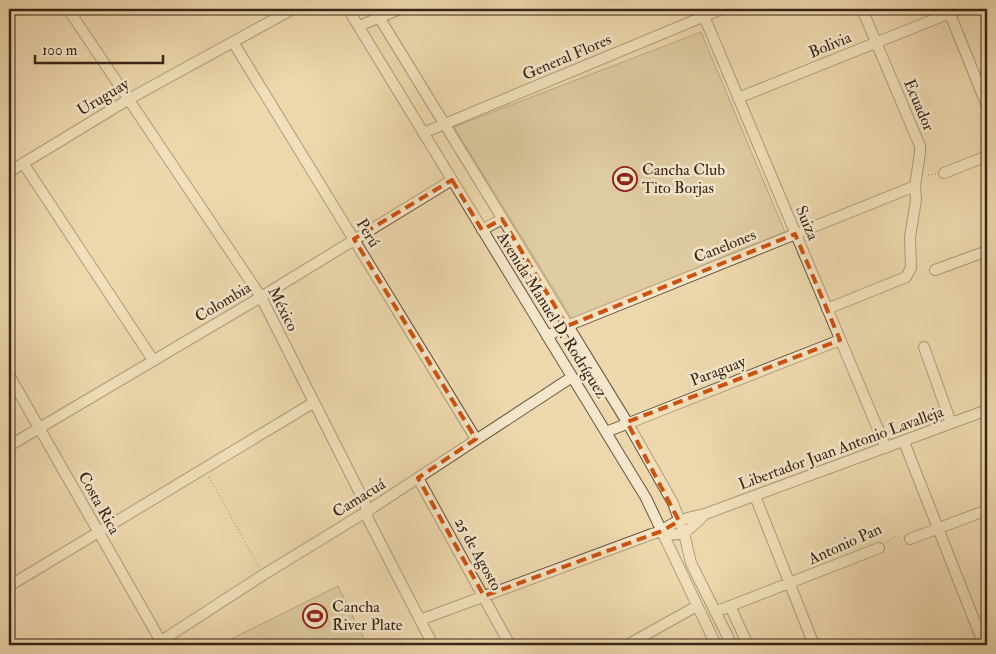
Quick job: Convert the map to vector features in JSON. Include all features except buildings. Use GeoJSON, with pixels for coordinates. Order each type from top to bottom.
{"type":"FeatureCollection","features":[{"type":"Feature","properties":{"kind":"street","name":"México"},"geometry":{"type":"LineString","coordinates":[[68,9],[261,297],[365,503],[368,519],[433,645]]}},
{"type":"Feature","properties":{"kind":"street","name":"Uruguay"},"geometry":{"type":"LineString","coordinates":[[9,172],[129,98],[293,9]]}},
{"type":"Feature","properties":{"kind":"street","name":"Avenida Manuel D. Rodríguez"},"geometry":{"type":"LineString","coordinates":[[348,9],[646,498],[716,645]]}},
{"type":"Feature","properties":{"kind":"street"},"geometry":{"type":"LineString","coordinates":[[359,26],[377,13],[400,9]]}},
{"type":"Feature","properties":{"kind":"street","name":"General Flores"},"geometry":{"type":"LineString","coordinates":[[423,133],[703,12],[722,9]]}},
{"type":"Feature","properties":{"kind":"street","name":"Ecuador"},"geometry":{"type":"LineString","coordinates":[[827,309],[906,277],[911,268],[910,237],[916,200],[920,146],[862,9]]}},
{"type":"Feature","properties":{"kind":"street","name":"Bolivia"},"geometry":{"type":"LineString","coordinates":[[738,98],[876,42],[948,10],[960,9]]}},
{"type":"Feature","properties":{"kind":"street"},"geometry":{"type":"LineString","coordinates":[[948,10],[987,106]]}},
{"type":"Feature","properties":{"kind":"street","name":"Suiza"},"geometry":{"type":"LineString","coordinates":[[703,12],[886,448]]}},
{"type":"Feature","properties":{"kind":"street","name":"Avenida Manuel D. Rodríguez"},"geometry":{"type":"LineString","coordinates":[[377,13],[627,422],[673,504],[684,533],[691,563],[732,645]]}},
{"type":"Feature","properties":{"kind":"street","name":"Perú"},"geometry":{"type":"LineString","coordinates":[[233,42],[476,439]]}},
{"type":"Feature","properties":{"kind":"street"},"geometry":{"type":"LineString","coordinates":[[944,173],[987,156]]}},
{"type":"Feature","properties":{"kind":"street"},"geometry":{"type":"LineString","coordinates":[[23,164],[153,360]]}},
{"type":"Feature","properties":{"kind":"street","name":"Colombia"},"geometry":{"type":"LineString","coordinates":[[9,446],[261,297],[452,180]]}},
{"type":"Feature","properties":{"kind":"street","name":"Canelones"},"geometry":{"type":"LineString","coordinates":[[547,336],[567,326],[795,234],[916,182]]}},
{"type":"Feature","properties":{"kind":"street"},"geometry":{"type":"LineString","coordinates":[[482,230],[502,218]]}},
{"type":"Feature","properties":{"kind":"street"},"geometry":{"type":"LineString","coordinates":[[935,270],[987,251]]}},
{"type":"Feature","properties":{"kind":"street","name":"Paraguay"},"geometry":{"type":"LineString","coordinates":[[606,432],[627,422],[840,340]]}},
{"type":"Feature","properties":{"kind":"street"},"geometry":{"type":"LineString","coordinates":[[924,347],[951,423]]}},
{"type":"Feature","properties":{"kind":"street","name":"Costa Rica"},"geometry":{"type":"LineString","coordinates":[[9,375],[162,643]]}},
{"type":"Feature","properties":{"kind":"street","name":"Camacuá"},"geometry":{"type":"LineString","coordinates":[[162,643],[263,575],[366,512],[572,377]]}},
{"type":"Feature","properties":{"kind":"street"},"geometry":{"type":"LineString","coordinates":[[9,586],[313,403]]}},
{"type":"Feature","properties":{"kind":"street","name":"Libertador Juan Antonio Lavalleja"},"geometry":{"type":"LineString","coordinates":[[662,532],[666,527],[680,521],[755,496],[987,410]]}},
{"type":"Feature","properties":{"kind":"street"},"geometry":{"type":"LineString","coordinates":[[904,442],[984,645]]}},
{"type":"Feature","properties":{"kind":"street","name":"25 de Agosto"},"geometry":{"type":"LineString","coordinates":[[418,478],[510,645]]}},
{"type":"Feature","properties":{"kind":"street"},"geometry":{"type":"LineString","coordinates":[[755,496],[814,645]]}},
{"type":"Feature","properties":{"kind":"street"},"geometry":{"type":"LineString","coordinates":[[910,539],[987,510]]}},
{"type":"Feature","properties":{"kind":"street","name":"Libertador Juan Antonio Lavalleja"},"geometry":{"type":"LineString","coordinates":[[420,620],[652,534],[662,532],[674,536],[684,533],[705,514]]}},
{"type":"Feature","properties":{"kind":"street","name":"Antonio Pan"},"geometry":{"type":"LineString","coordinates":[[716,612],[880,548]]}},
{"type":"Feature","properties":{"kind":"street"},"geometry":{"type":"LineString","coordinates":[[627,645],[697,606]]}},
{"type":"Feature","properties":{"kind":"street"},"geometry":{"type":"LineString","coordinates":[[730,606],[748,645]]}},
{"type":"Feature","properties":{"kind":"path"},"geometry":{"type":"LineString","coordinates":[[916,182],[944,173]]}},
{"type":"Feature","properties":{"kind":"path"},"geometry":{"type":"LineString","coordinates":[[204,468],[263,575]]}},
{"type":"Feature","properties":{"kind":"path","name":"Antonio Pan"},"geometry":{"type":"LineString","coordinates":[[880,548],[895,537],[910,539]]}},
{"type":"Feature","properties":{"kind":"highlighted area"},"geometry":{"type":"Polygon","coordinates":[[[452,180],[482,230],[502,219],[567,326],[795,234],[840,340],[627,422],[679,521],[662,531],[484,596],[418,478],[476,439],[354,239],[452,180]]]}},
{"type":"Feature","properties":{"kind":"shaded area","name":"Cancha Club Tito Borjas"},"geometry":{"type":"Polygon","coordinates":[[[701,32],[785,232],[572,319],[454,127],[701,32]]]}},
{"type":"Feature","properties":{"kind":"shaded area","name":"Cancha River Plate"},"geometry":{"type":"Polygon","coordinates":[[[338,586],[367,645],[219,645],[338,586]]]}},
{"type":"Feature","properties":{"kind":"place","name":"Cancha Club Tito Borjas"},"geometry":{"type":"Point","coordinates":[625,179]}},
{"type":"Feature","properties":{"kind":"place","name":"Cancha River Plate"},"geometry":{"type":"Point","coordinates":[315,616]}}]}
